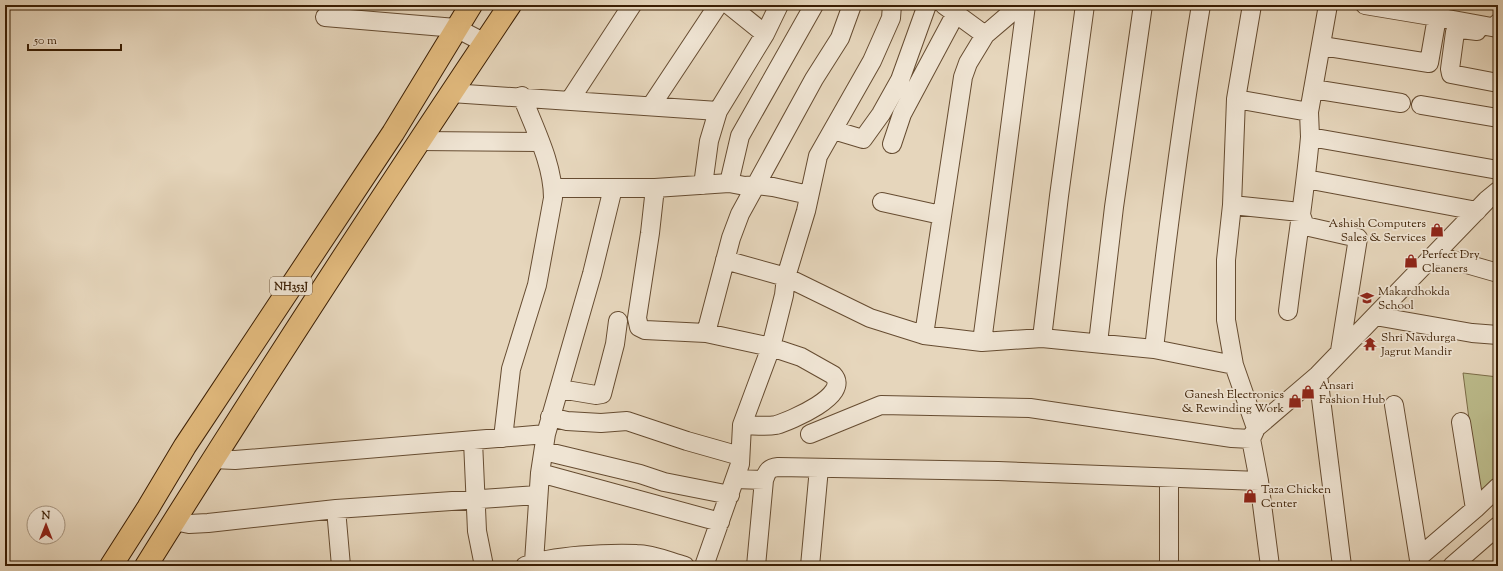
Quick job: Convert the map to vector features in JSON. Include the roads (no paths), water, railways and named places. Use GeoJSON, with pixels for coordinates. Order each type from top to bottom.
{"type":"FeatureCollection","features":[{"type":"Feature","properties":{"kind":"highway","name":"NH353J"},"geometry":{"type":"LineString","coordinates":[[111,566],[185,446],[393,133],[471,5]]}},
{"type":"Feature","properties":{"kind":"highway","name":"NH353J"},"geometry":{"type":"LineString","coordinates":[[146,566],[212,459],[418,141],[510,5]]}},
{"type":"Feature","properties":{"kind":"street"},"geometry":{"type":"LineString","coordinates":[[570,100],[632,5]]}},
{"type":"Feature","properties":{"kind":"street"},"geometry":{"type":"LineString","coordinates":[[651,106],[718,5]]}},
{"type":"Feature","properties":{"kind":"street"},"geometry":{"type":"LineString","coordinates":[[729,5],[765,34]]}},
{"type":"Feature","properties":{"kind":"street"},"geometry":{"type":"LineString","coordinates":[[703,185],[709,141],[718,110],[765,34],[779,5]]}},
{"type":"Feature","properties":{"kind":"street"},"geometry":{"type":"LineString","coordinates":[[729,183],[740,136],[814,5]]}},
{"type":"Feature","properties":{"kind":"street"},"geometry":{"type":"LineString","coordinates":[[706,334],[731,238],[740,214],[814,79],[840,38],[852,5]]}},
{"type":"Feature","properties":{"kind":"street"},"geometry":{"type":"LineString","coordinates":[[704,566],[732,487],[740,456],[742,424],[771,347],[784,295],[786,277],[806,211],[818,156],[872,61],[891,18],[892,5]]}},
{"type":"Feature","properties":{"kind":"street"},"geometry":{"type":"LineString","coordinates":[[833,130],[863,139],[881,114],[900,80],[927,5]]}},
{"type":"Feature","properties":{"kind":"street"},"geometry":{"type":"LineString","coordinates":[[924,335],[963,77],[968,63],[985,35],[1020,5]]}},
{"type":"Feature","properties":{"kind":"street"},"geometry":{"type":"LineString","coordinates":[[982,342],[1012,123],[1026,5]]}},
{"type":"Feature","properties":{"kind":"street"},"geometry":{"type":"LineString","coordinates":[[1042,338],[1058,196],[1084,5]]}},
{"type":"Feature","properties":{"kind":"street"},"geometry":{"type":"LineString","coordinates":[[1098,343],[1114,207],[1142,5]]}},
{"type":"Feature","properties":{"kind":"street"},"geometry":{"type":"LineString","coordinates":[[1154,349],[1170,214],[1201,5]]}},
{"type":"Feature","properties":{"kind":"street"},"geometry":{"type":"LineString","coordinates":[[1252,5],[1236,99],[1232,205],[1226,260],[1226,320],[1234,365],[1253,433],[1270,566]]}},
{"type":"Feature","properties":{"kind":"street"},"geometry":{"type":"LineString","coordinates":[[1288,311],[1300,212],[1306,179],[1310,137],[1309,112],[1322,46],[1328,5]]}},
{"type":"Feature","properties":{"kind":"street"},"geometry":{"type":"LineString","coordinates":[[1365,5],[1497,28],[1498,23]]}},
{"type":"Feature","properties":{"kind":"street"},"geometry":{"type":"LineString","coordinates":[[892,144],[902,114],[950,9],[985,35]]}},
{"type":"Feature","properties":{"kind":"street"},"geometry":{"type":"LineString","coordinates":[[325,17],[456,28],[485,43]]}},
{"type":"Feature","properties":{"kind":"street"},"geometry":{"type":"LineString","coordinates":[[1322,46],[1429,63],[1437,17]]}},
{"type":"Feature","properties":{"kind":"street"},"geometry":{"type":"LineString","coordinates":[[1498,34],[1461,28],[1457,30],[1455,32],[1450,69],[1451,74],[1454,76],[1498,83]]}},
{"type":"Feature","properties":{"kind":"street"},"geometry":{"type":"LineString","coordinates":[[1313,89],[1402,104]]}},
{"type":"Feature","properties":{"kind":"street"},"geometry":{"type":"LineString","coordinates":[[451,93],[522,96],[718,110]]}},
{"type":"Feature","properties":{"kind":"street"},"geometry":{"type":"LineString","coordinates":[[503,438],[511,369],[537,285],[553,198],[553,188],[546,160],[522,96]]}},
{"type":"Feature","properties":{"kind":"street"},"geometry":{"type":"LineString","coordinates":[[1236,99],[1309,112]]}},
{"type":"Feature","properties":{"kind":"street"},"geometry":{"type":"LineString","coordinates":[[1421,105],[1498,118]]}},
{"type":"Feature","properties":{"kind":"street"},"geometry":{"type":"LineString","coordinates":[[1310,137],[1498,170]]}},
{"type":"Feature","properties":{"kind":"street"},"geometry":{"type":"LineString","coordinates":[[418,141],[539,142]]}},
{"type":"Feature","properties":{"kind":"street"},"geometry":{"type":"LineString","coordinates":[[1306,179],[1490,202]]}},
{"type":"Feature","properties":{"kind":"street"},"geometry":{"type":"LineString","coordinates":[[553,188],[655,188],[729,183],[745,186],[757,185],[773,187],[809,195]]}},
{"type":"Feature","properties":{"kind":"street"},"geometry":{"type":"LineString","coordinates":[[613,188],[592,274],[547,434],[540,473],[530,564],[583,556],[639,554],[685,566]]}},
{"type":"Feature","properties":{"kind":"street"},"geometry":{"type":"LineString","coordinates":[[655,188],[638,312],[639,327],[646,330],[706,334],[771,347],[801,357],[833,375],[837,379],[838,386],[828,398],[788,421],[767,426],[742,424]]}},
{"type":"Feature","properties":{"kind":"street"},"geometry":{"type":"LineString","coordinates":[[882,202],[941,215]]}},
{"type":"Feature","properties":{"kind":"street"},"geometry":{"type":"LineString","coordinates":[[810,434],[881,405],[1030,408],[1224,436],[1253,433],[1318,375],[1435,255],[1490,202]]}},
{"type":"Feature","properties":{"kind":"street"},"geometry":{"type":"LineString","coordinates":[[1232,205],[1300,212]]}},
{"type":"Feature","properties":{"kind":"street"},"geometry":{"type":"LineString","coordinates":[[1300,212],[1305,226],[1358,238],[1340,351]]}},
{"type":"Feature","properties":{"kind":"street"},"geometry":{"type":"LineString","coordinates":[[1435,255],[1498,273]]}},
{"type":"Feature","properties":{"kind":"street"},"geometry":{"type":"LineString","coordinates":[[726,260],[786,277],[870,318],[924,335],[982,342],[1042,338],[1098,343],[1154,349],[1234,365]]}},
{"type":"Feature","properties":{"kind":"street"},"geometry":{"type":"LineString","coordinates":[[1375,316],[1472,333],[1498,335]]}},
{"type":"Feature","properties":{"kind":"street"},"geometry":{"type":"LineString","coordinates":[[560,389],[596,395],[602,394],[615,344],[618,321]]}},
{"type":"Feature","properties":{"kind":"street"},"geometry":{"type":"LineString","coordinates":[[1318,375],[1342,566]]}},
{"type":"Feature","properties":{"kind":"street"},"geometry":{"type":"LineString","coordinates":[[1394,405],[1420,562]]}},
{"type":"Feature","properties":{"kind":"street"},"geometry":{"type":"LineString","coordinates":[[212,459],[235,460],[547,434],[567,421],[601,424],[627,421],[687,441],[740,456]]}},
{"type":"Feature","properties":{"kind":"street"},"geometry":{"type":"LineString","coordinates":[[1461,422],[1475,509]]}},
{"type":"Feature","properties":{"kind":"street"},"geometry":{"type":"LineString","coordinates":[[547,434],[640,474],[664,482],[732,487],[764,480]]}},
{"type":"Feature","properties":{"kind":"street"},"geometry":{"type":"LineString","coordinates":[[473,441],[477,532],[484,566]]}},
{"type":"Feature","properties":{"kind":"street"},"geometry":{"type":"LineString","coordinates":[[756,566],[764,480],[767,471],[772,468],[998,471],[1259,481]]}},
{"type":"Feature","properties":{"kind":"street"},"geometry":{"type":"LineString","coordinates":[[810,566],[819,468]]}},
{"type":"Feature","properties":{"kind":"street"},"geometry":{"type":"LineString","coordinates":[[540,473],[720,522]]}},
{"type":"Feature","properties":{"kind":"street"},"geometry":{"type":"LineString","coordinates":[[1169,487],[1169,566]]}},
{"type":"Feature","properties":{"kind":"street"},"geometry":{"type":"LineString","coordinates":[[1420,562],[1498,488]]}},
{"type":"Feature","properties":{"kind":"street"},"geometry":{"type":"LineString","coordinates":[[174,521],[189,524],[208,523],[336,509],[538,495]]}},
{"type":"Feature","properties":{"kind":"street"},"geometry":{"type":"LineString","coordinates":[[336,509],[341,566]]}},
{"type":"Feature","properties":{"kind":"street"},"geometry":{"type":"LineString","coordinates":[[1452,566],[1471,560],[1498,526]]}},
{"type":"Feature","properties":{"kind":"place","name":"Ashish Computers Sales & Services"},"geometry":{"type":"Point","coordinates":[1437,230]}},
{"type":"Feature","properties":{"kind":"place","name":"Perfect Dry Cleaners"},"geometry":{"type":"Point","coordinates":[1411,261]}},
{"type":"Feature","properties":{"kind":"place","name":"Makardhokda School"},"geometry":{"type":"Point","coordinates":[1367,298]}},
{"type":"Feature","properties":{"kind":"place","name":"Shri Navdurga Jagrut Mandir"},"geometry":{"type":"Point","coordinates":[1370,344]}},
{"type":"Feature","properties":{"kind":"place","name":"Ansari Fashion Hub"},"geometry":{"type":"Point","coordinates":[1308,392]}},
{"type":"Feature","properties":{"kind":"place","name":"Ganesh Electronics & Rewinding Work"},"geometry":{"type":"Point","coordinates":[1295,401]}},
{"type":"Feature","properties":{"kind":"place","name":"Taza Chicken Center"},"geometry":{"type":"Point","coordinates":[1250,496]}}]}
